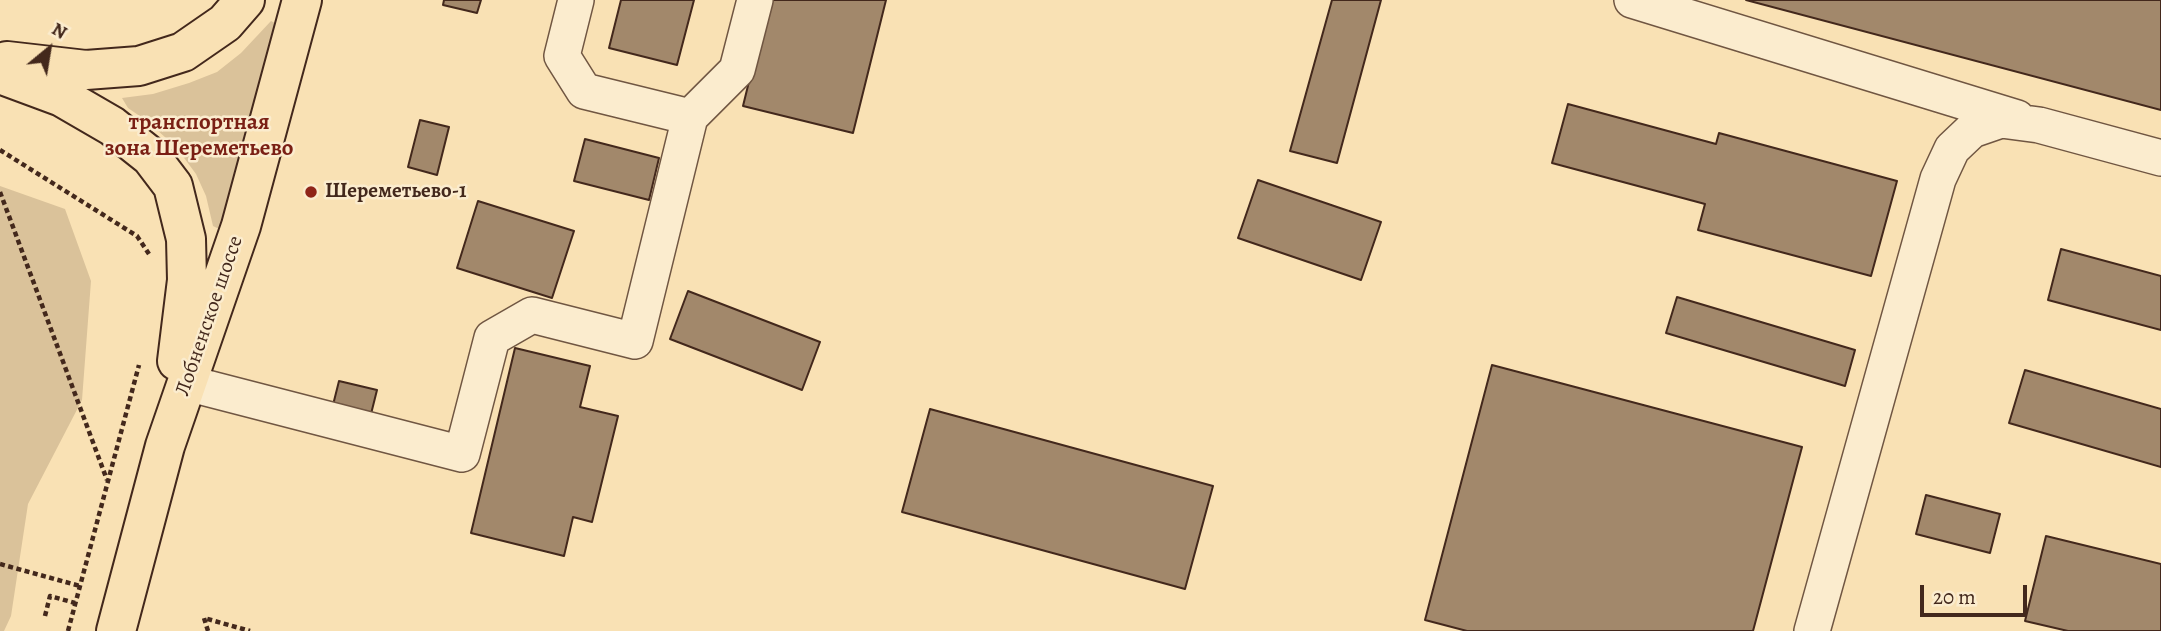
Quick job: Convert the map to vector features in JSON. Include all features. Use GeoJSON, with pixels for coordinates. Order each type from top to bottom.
{"type":"FeatureCollection","features":[{"type":"Feature","properties":{"kind":"main road"},"geometry":{"type":"LineString","coordinates":[[0,60],[86,70],[139,66],[183,52],[225,23],[245,0]]}},
{"type":"Feature","properties":{"kind":"main road","name":"Лобненское шоссе"},"geometry":{"type":"LineString","coordinates":[[116,631],[165,446],[241,226],[302,0]]}},
{"type":"Feature","properties":{"kind":"main road"},"geometry":{"type":"LineString","coordinates":[[0,74],[62,97],[112,126],[151,157],[173,186],[186,239],[187,280],[165,446]]}},
{"type":"Feature","properties":{"kind":"street"},"geometry":{"type":"LineString","coordinates":[[576,0],[562,56],[583,91],[690,117]]}},
{"type":"Feature","properties":{"kind":"street"},"geometry":{"type":"LineString","coordinates":[[187,383],[462,454],[492,338],[532,315],[635,341],[690,117],[737,70],[755,0]]}},
{"type":"Feature","properties":{"kind":"street"},"geometry":{"type":"LineString","coordinates":[[1632,0],[2039,125],[2161,158]]}},
{"type":"Feature","properties":{"kind":"street"},"geometry":{"type":"LineString","coordinates":[[1812,631],[1938,179],[1952,149],[1972,130],[2001,120],[2039,125]]}},
{"type":"Feature","properties":{"kind":"path"},"geometry":{"type":"LineString","coordinates":[[0,150],[137,236],[151,257]]}},
{"type":"Feature","properties":{"kind":"path"},"geometry":{"type":"LineString","coordinates":[[0,192],[108,480]]}},
{"type":"Feature","properties":{"kind":"path"},"geometry":{"type":"LineString","coordinates":[[68,631],[139,364]]}},
{"type":"Feature","properties":{"kind":"path"},"geometry":{"type":"LineString","coordinates":[[0,564],[80,586]]}},
{"type":"Feature","properties":{"kind":"path"},"geometry":{"type":"LineString","coordinates":[[45,616],[50,596],[75,603]]}},
{"type":"Feature","properties":{"kind":"path"},"geometry":{"type":"LineString","coordinates":[[208,631],[204,618],[250,631]]}},
{"type":"Feature","properties":{"kind":"shaded area"},"geometry":{"type":"Polygon","coordinates":[[[271,21],[277,24],[221,228],[217,228],[213,226],[206,196],[196,174],[176,147],[128,108],[122,98],[153,94],[217,72],[241,53],[271,21]]]}},
{"type":"Feature","properties":{"kind":"shaded area"},"geometry":{"type":"Polygon","coordinates":[[[0,186],[65,209],[91,281],[82,400],[28,504],[11,616],[4,631],[0,631],[0,186]]]}},
{"type":"Feature","properties":{"kind":"building"},"geometry":{"type":"Polygon","coordinates":[[[444,0],[481,0],[477,13],[443,5],[444,0]]]}},
{"type":"Feature","properties":{"kind":"building"},"geometry":{"type":"Polygon","coordinates":[[[621,0],[694,0],[677,65],[609,48],[621,0]]]}},
{"type":"Feature","properties":{"kind":"building"},"geometry":{"type":"Polygon","coordinates":[[[769,0],[886,0],[853,133],[743,106],[769,0]]]}},
{"type":"Feature","properties":{"kind":"building"},"geometry":{"type":"Polygon","coordinates":[[[1332,0],[1381,0],[1337,163],[1290,151],[1332,0]]]}},
{"type":"Feature","properties":{"kind":"building"},"geometry":{"type":"Polygon","coordinates":[[[1746,0],[2161,0],[2161,110],[1746,0]]]}},
{"type":"Feature","properties":{"kind":"building"},"geometry":{"type":"Polygon","coordinates":[[[1568,104],[1716,144],[1719,133],[1897,181],[1871,276],[1698,230],[1705,204],[1552,163],[1568,104]]]}},
{"type":"Feature","properties":{"kind":"building"},"geometry":{"type":"Polygon","coordinates":[[[420,120],[449,127],[437,175],[408,167],[420,120]]]}},
{"type":"Feature","properties":{"kind":"building"},"geometry":{"type":"Polygon","coordinates":[[[585,139],[659,158],[649,200],[574,181],[585,139]]]}},
{"type":"Feature","properties":{"kind":"building"},"geometry":{"type":"Polygon","coordinates":[[[1258,180],[1381,222],[1361,280],[1238,238],[1258,180]]]}},
{"type":"Feature","properties":{"kind":"building"},"geometry":{"type":"Polygon","coordinates":[[[478,201],[574,231],[552,298],[457,268],[478,201]]]}},
{"type":"Feature","properties":{"kind":"building"},"geometry":{"type":"Polygon","coordinates":[[[2061,249],[2161,276],[2161,330],[2048,300],[2061,249]]]}},
{"type":"Feature","properties":{"kind":"building"},"geometry":{"type":"Polygon","coordinates":[[[688,291],[820,342],[802,390],[670,339],[688,291]]]}},
{"type":"Feature","properties":{"kind":"building"},"geometry":{"type":"Polygon","coordinates":[[[1677,297],[1855,350],[1845,386],[1666,333],[1677,297]]]}},
{"type":"Feature","properties":{"kind":"building"},"geometry":{"type":"Polygon","coordinates":[[[515,348],[590,366],[580,407],[618,416],[592,522],[573,517],[564,556],[471,533],[515,348]]]}},
{"type":"Feature","properties":{"kind":"building"},"geometry":{"type":"Polygon","coordinates":[[[1492,365],[1802,447],[1753,631],[1467,631],[1425,620],[1492,365]]]}},
{"type":"Feature","properties":{"kind":"building"},"geometry":{"type":"Polygon","coordinates":[[[2025,370],[2161,409],[2161,467],[2009,423],[2025,370]]]}},
{"type":"Feature","properties":{"kind":"building"},"geometry":{"type":"Polygon","coordinates":[[[339,381],[377,390],[371,414],[333,405],[339,381]]]}},
{"type":"Feature","properties":{"kind":"building"},"geometry":{"type":"Polygon","coordinates":[[[930,409],[1213,486],[1185,589],[902,512],[930,409]]]}},
{"type":"Feature","properties":{"kind":"building"},"geometry":{"type":"Polygon","coordinates":[[[1926,495],[2000,514],[1990,553],[1916,534],[1926,495]]]}},
{"type":"Feature","properties":{"kind":"building"},"geometry":{"type":"Polygon","coordinates":[[[2046,536],[2161,564],[2161,631],[2068,631],[2025,621],[2046,536]]]}},
{"type":"Feature","properties":{"kind":"place","name":"Шереметьево-1"},"geometry":{"type":"Point","coordinates":[311,192]}},
{"type":"Feature","properties":{"kind":"district","name":"транспортная зона Шереметьево"},"geometry":{"type":"Point","coordinates":[199,136]}}]}
